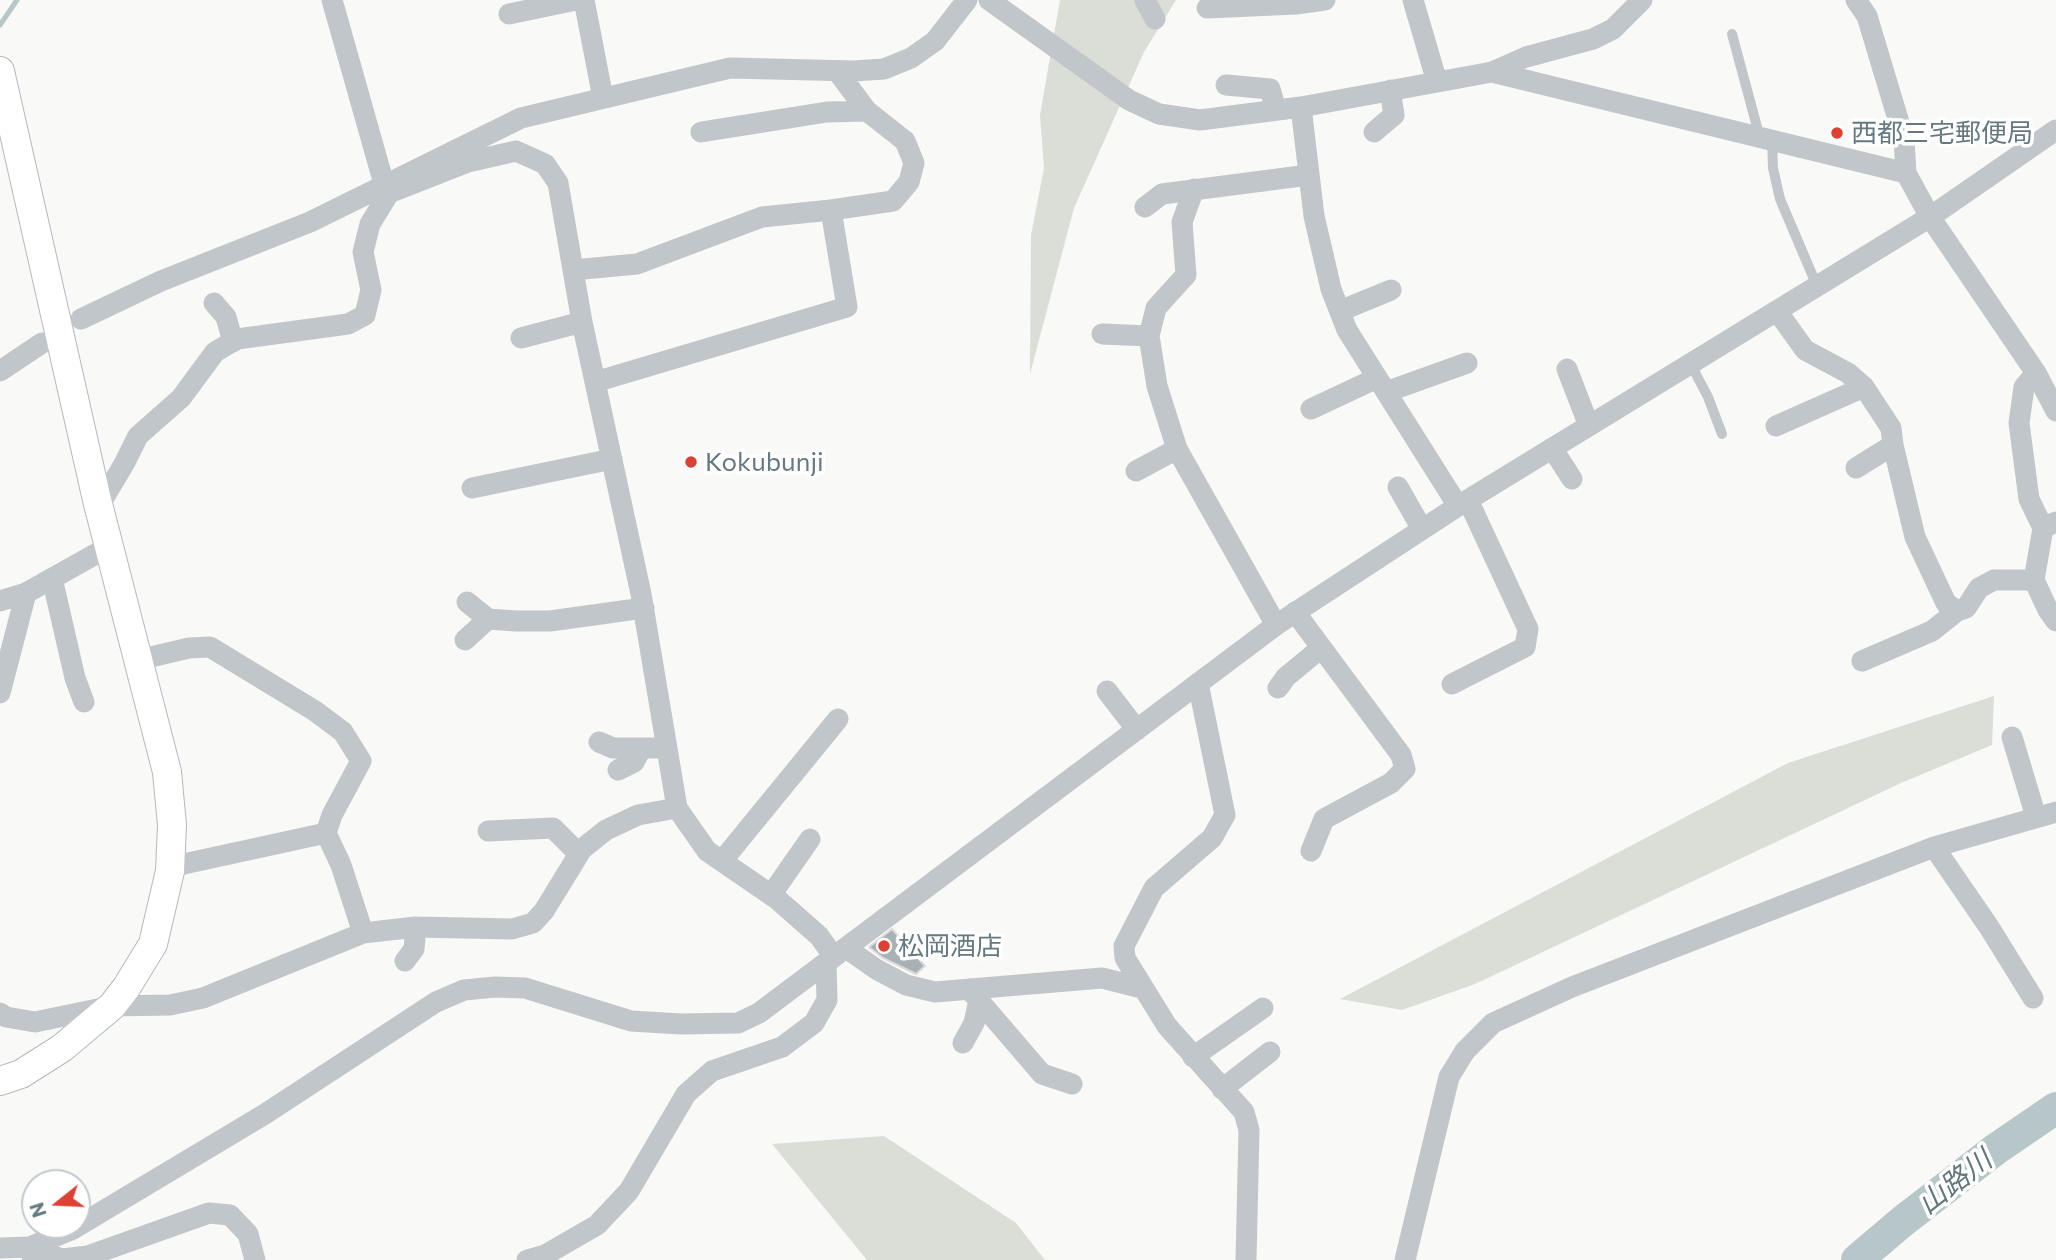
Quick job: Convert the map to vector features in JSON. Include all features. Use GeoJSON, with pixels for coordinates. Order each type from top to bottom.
{"type":"FeatureCollection","features":[{"type":"Feature","properties":{"kind":"street"},"geometry":{"type":"LineString","coordinates":[[99,506],[138,436],[181,398],[215,352],[237,339],[348,324],[365,314],[371,290],[363,251],[370,224],[386,189],[332,0]]}},
{"type":"Feature","properties":{"kind":"street"},"geometry":{"type":"LineString","coordinates":[[509,14],[576,0]]}},
{"type":"Feature","properties":{"kind":"street"},"geometry":{"type":"LineString","coordinates":[[584,0],[603,98]]}},
{"type":"Feature","properties":{"kind":"street"},"geometry":{"type":"LineString","coordinates":[[82,319],[161,281],[386,189],[521,118],[730,68],[837,71],[884,69],[911,58],[935,41],[967,0]]}},
{"type":"Feature","properties":{"kind":"street"},"geometry":{"type":"LineString","coordinates":[[1207,8],[1325,0]]}},
{"type":"Feature","properties":{"kind":"street"},"geometry":{"type":"LineString","coordinates":[[1413,0],[1437,82]]}},
{"type":"Feature","properties":{"kind":"street"},"geometry":{"type":"LineString","coordinates":[[994,1],[1129,100],[1159,114],[1200,120],[1301,107],[1492,72],[1526,57],[1592,39],[1613,29],[1642,0]]}},
{"type":"Feature","properties":{"kind":"street"},"geometry":{"type":"LineString","coordinates":[[1856,0],[1867,16],[1905,139],[1906,173],[1930,217],[2036,373],[2056,411]]}},
{"type":"Feature","properties":{"kind":"street"},"geometry":{"type":"LineString","coordinates":[[573,270],[637,264],[762,217],[893,201],[909,182],[914,163],[905,141],[867,111],[837,71]]}},
{"type":"Feature","properties":{"kind":"street"},"geometry":{"type":"LineString","coordinates":[[0,72],[99,506],[167,772],[172,825],[170,867],[153,944],[126,988],[112,1006],[62,1048],[21,1074],[0,1081]]}},
{"type":"Feature","properties":{"kind":"street"},"geometry":{"type":"LineString","coordinates":[[1492,72],[1906,173]]}},
{"type":"Feature","properties":{"kind":"street"},"geometry":{"type":"LineString","coordinates":[[1226,85],[1270,89],[1276,110]]}},
{"type":"Feature","properties":{"kind":"street"},"geometry":{"type":"LineString","coordinates":[[1374,132],[1394,115],[1390,90]]}},
{"type":"Feature","properties":{"kind":"street"},"geometry":{"type":"LineString","coordinates":[[1301,107],[1314,216],[1331,289],[1348,330],[1382,385],[1463,503],[1528,629],[1525,647],[1452,684]]}},
{"type":"Feature","properties":{"kind":"street"},"geometry":{"type":"LineString","coordinates":[[701,132],[827,112],[867,111]]}},
{"type":"Feature","properties":{"kind":"street"},"geometry":{"type":"LineString","coordinates":[[32,1253],[265,1114],[436,1002],[464,990],[525,988],[631,1021],[738,1023],[759,1013],[1295,612],[1463,503],[1930,217],[2056,130]]}},
{"type":"Feature","properties":{"kind":"street"},"geometry":{"type":"LineString","coordinates":[[386,189],[468,162],[516,151],[545,164],[558,183],[582,322],[644,608],[677,808],[707,851],[771,895],[819,936],[835,956],[876,969],[906,985],[935,992],[974,994],[1102,978],[1142,988]]}},
{"type":"Feature","properties":{"kind":"street"},"geometry":{"type":"LineString","coordinates":[[1145,206],[1162,194],[1309,175]]}},
{"type":"Feature","properties":{"kind":"street"},"geometry":{"type":"LineString","coordinates":[[1194,189],[1182,222],[1186,275],[1156,308],[1149,336],[1157,386],[1177,449],[1276,625]]}},
{"type":"Feature","properties":{"kind":"street"},"geometry":{"type":"LineString","coordinates":[[595,382],[847,307],[831,210]]}},
{"type":"Feature","properties":{"kind":"street"},"geometry":{"type":"LineString","coordinates":[[1340,311],[1391,290]]}},
{"type":"Feature","properties":{"kind":"street"},"geometry":{"type":"LineString","coordinates":[[214,303],[226,317],[233,342]]}},
{"type":"Feature","properties":{"kind":"street"},"geometry":{"type":"LineString","coordinates":[[1777,311],[1805,350],[1848,373],[1864,387],[1891,428],[1915,537],[1946,603],[1956,611]]}},
{"type":"Feature","properties":{"kind":"street"},"geometry":{"type":"LineString","coordinates":[[521,338],[582,322]]}},
{"type":"Feature","properties":{"kind":"street"},"geometry":{"type":"LineString","coordinates":[[1102,334],[1149,336]]}},
{"type":"Feature","properties":{"kind":"street"},"geometry":{"type":"LineString","coordinates":[[0,371],[42,343]]}},
{"type":"Feature","properties":{"kind":"street"},"geometry":{"type":"LineString","coordinates":[[1311,409],[1382,385],[1467,363]]}},
{"type":"Feature","properties":{"kind":"street"},"geometry":{"type":"LineString","coordinates":[[1567,369],[1589,426]]}},
{"type":"Feature","properties":{"kind":"street"},"geometry":{"type":"LineString","coordinates":[[2036,373],[2024,387],[2019,423],[2029,499],[2049,525],[2034,580],[2056,621]]}},
{"type":"Feature","properties":{"kind":"street"},"geometry":{"type":"LineString","coordinates":[[1776,426],[1864,387]]}},
{"type":"Feature","properties":{"kind":"street"},"geometry":{"type":"LineString","coordinates":[[1856,468],[1893,445]]}},
{"type":"Feature","properties":{"kind":"street"},"geometry":{"type":"LineString","coordinates":[[1552,448],[1572,479]]}},
{"type":"Feature","properties":{"kind":"street"},"geometry":{"type":"LineString","coordinates":[[1136,471],[1177,449]]}},
{"type":"Feature","properties":{"kind":"street"},"geometry":{"type":"LineString","coordinates":[[472,488],[612,459]]}},
{"type":"Feature","properties":{"kind":"street"},"geometry":{"type":"LineString","coordinates":[[1398,487],[1422,529]]}},
{"type":"Feature","properties":{"kind":"street"},"geometry":{"type":"LineString","coordinates":[[0,601],[26,593],[110,546]]}},
{"type":"Feature","properties":{"kind":"street"},"geometry":{"type":"LineString","coordinates":[[52,578],[75,678],[84,702]]}},
{"type":"Feature","properties":{"kind":"street"},"geometry":{"type":"LineString","coordinates":[[1862,661],[1932,631],[1956,611],[1966,608],[1979,589],[1994,580],[2034,580]]}},
{"type":"Feature","properties":{"kind":"street"},"geometry":{"type":"LineString","coordinates":[[0,693],[26,593]]}},
{"type":"Feature","properties":{"kind":"street"},"geometry":{"type":"LineString","coordinates":[[467,602],[488,619],[550,621],[644,608]]}},
{"type":"Feature","properties":{"kind":"street"},"geometry":{"type":"LineString","coordinates":[[1295,612],[1401,755],[1405,769],[1391,783],[1324,819],[1311,851]]}},
{"type":"Feature","properties":{"kind":"street"},"geometry":{"type":"LineString","coordinates":[[465,640],[488,619]]}},
{"type":"Feature","properties":{"kind":"street"},"geometry":{"type":"LineString","coordinates":[[138,660],[189,648],[210,647],[315,710],[343,732],[361,761],[332,815],[326,833],[341,865],[363,933]]}},
{"type":"Feature","properties":{"kind":"street"},"geometry":{"type":"LineString","coordinates":[[1278,688],[1286,677],[1321,648]]}},
{"type":"Feature","properties":{"kind":"street"},"geometry":{"type":"LineString","coordinates":[[1198,683],[1225,815],[1212,838],[1154,888],[1124,946],[1125,958],[1167,1026],[1244,1112],[1250,1130],[1246,1260]]}},
{"type":"Feature","properties":{"kind":"street"},"geometry":{"type":"LineString","coordinates":[[1107,691],[1137,730]]}},
{"type":"Feature","properties":{"kind":"street"},"geometry":{"type":"LineString","coordinates":[[722,861],[838,719]]}},
{"type":"Feature","properties":{"kind":"street"},"geometry":{"type":"LineString","coordinates":[[1405,1260],[1449,1077],[1465,1051],[1493,1023],[1572,987],[1934,847],[2046,815],[2012,737]]}},
{"type":"Feature","properties":{"kind":"street"},"geometry":{"type":"LineString","coordinates":[[599,742],[613,748],[667,748]]}},
{"type":"Feature","properties":{"kind":"street"},"geometry":{"type":"LineString","coordinates":[[618,770],[634,762],[641,749]]}},
{"type":"Feature","properties":{"kind":"street"},"geometry":{"type":"LineString","coordinates":[[0,1013],[6,1017],[35,1022],[112,1006],[170,1005],[203,998],[363,933],[415,927],[512,929],[533,923],[544,911],[582,849],[606,831],[638,815],[677,808]]}},
{"type":"Feature","properties":{"kind":"street"},"geometry":{"type":"LineString","coordinates":[[488,831],[553,828],[579,855]]}},
{"type":"Feature","properties":{"kind":"street"},"geometry":{"type":"LineString","coordinates":[[170,867],[326,833]]}},
{"type":"Feature","properties":{"kind":"street"},"geometry":{"type":"LineString","coordinates":[[771,895],[810,839]]}},
{"type":"Feature","properties":{"kind":"street"},"geometry":{"type":"LineString","coordinates":[[1934,847],[1989,927],[2033,998]]}},
{"type":"Feature","properties":{"kind":"street"},"geometry":{"type":"LineString","coordinates":[[405,961],[414,949],[415,927]]}},
{"type":"Feature","properties":{"kind":"street"},"geometry":{"type":"LineString","coordinates":[[540,1258],[597,1225],[629,1191],[685,1094],[712,1071],[782,1047],[814,1023],[827,1000],[835,956]]}},
{"type":"Feature","properties":{"kind":"street"},"geometry":{"type":"LineString","coordinates":[[963,1044],[974,1023],[974,994]]}},
{"type":"Feature","properties":{"kind":"street"},"geometry":{"type":"LineString","coordinates":[[974,994],[1042,1074],[1072,1084]]}},
{"type":"Feature","properties":{"kind":"street"},"geometry":{"type":"LineString","coordinates":[[1194,1057],[1263,1008]]}},
{"type":"Feature","properties":{"kind":"street"},"geometry":{"type":"LineString","coordinates":[[1222,1089],[1270,1052]]}},
{"type":"Feature","properties":{"kind":"street"},"geometry":{"type":"LineString","coordinates":[[0,1248],[62,1259],[88,1256],[209,1213],[230,1215],[248,1234],[255,1260]]}},
{"type":"Feature","properties":{"kind":"lane"},"geometry":{"type":"LineString","coordinates":[[1732,34],[1766,139],[1780,199],[1816,286]]}},
{"type":"Feature","properties":{"kind":"lane"},"geometry":{"type":"LineString","coordinates":[[1690,363],[1708,397],[1722,434]]}},
{"type":"Feature","properties":{"kind":"shaded area"},"geometry":{"type":"Polygon","coordinates":[[[1060,0],[1176,0],[1144,52],[1074,208],[1030,374],[1031,235],[1044,168],[1040,115],[1060,0]]]}},
{"type":"Feature","properties":{"kind":"shaded area"},"geometry":{"type":"Polygon","coordinates":[[[1994,696],[1992,745],[1901,783],[1475,984],[1402,1010],[1340,999],[1788,763],[1994,696]]]}},
{"type":"Feature","properties":{"kind":"shaded area"},"geometry":{"type":"Polygon","coordinates":[[[884,1136],[1016,1223],[1045,1260],[867,1260],[772,1144],[884,1136]]]}},
{"type":"Feature","properties":{"kind":"building"},"geometry":{"type":"Polygon","coordinates":[[[892,929],[925,966],[916,974],[883,958],[869,947],[892,929]]]}},
{"type":"Feature","properties":{"kind":"waterway"},"geometry":{"type":"LineString","coordinates":[[0,25],[17,0]]}},
{"type":"Feature","properties":{"kind":"waterway","name":"山路川"},"geometry":{"type":"LineString","coordinates":[[1857,1260],[1996,1149],[2056,1108]]}},
{"type":"Feature","properties":{"kind":"place","name":"西都三宅郵便局"},"geometry":{"type":"Point","coordinates":[1837,133]}},
{"type":"Feature","properties":{"kind":"place","name":"Kokubunji"},"geometry":{"type":"Point","coordinates":[691,462]}},
{"type":"Feature","properties":{"kind":"place","name":"松岡酒店"},"geometry":{"type":"Point","coordinates":[884,946]}}]}
